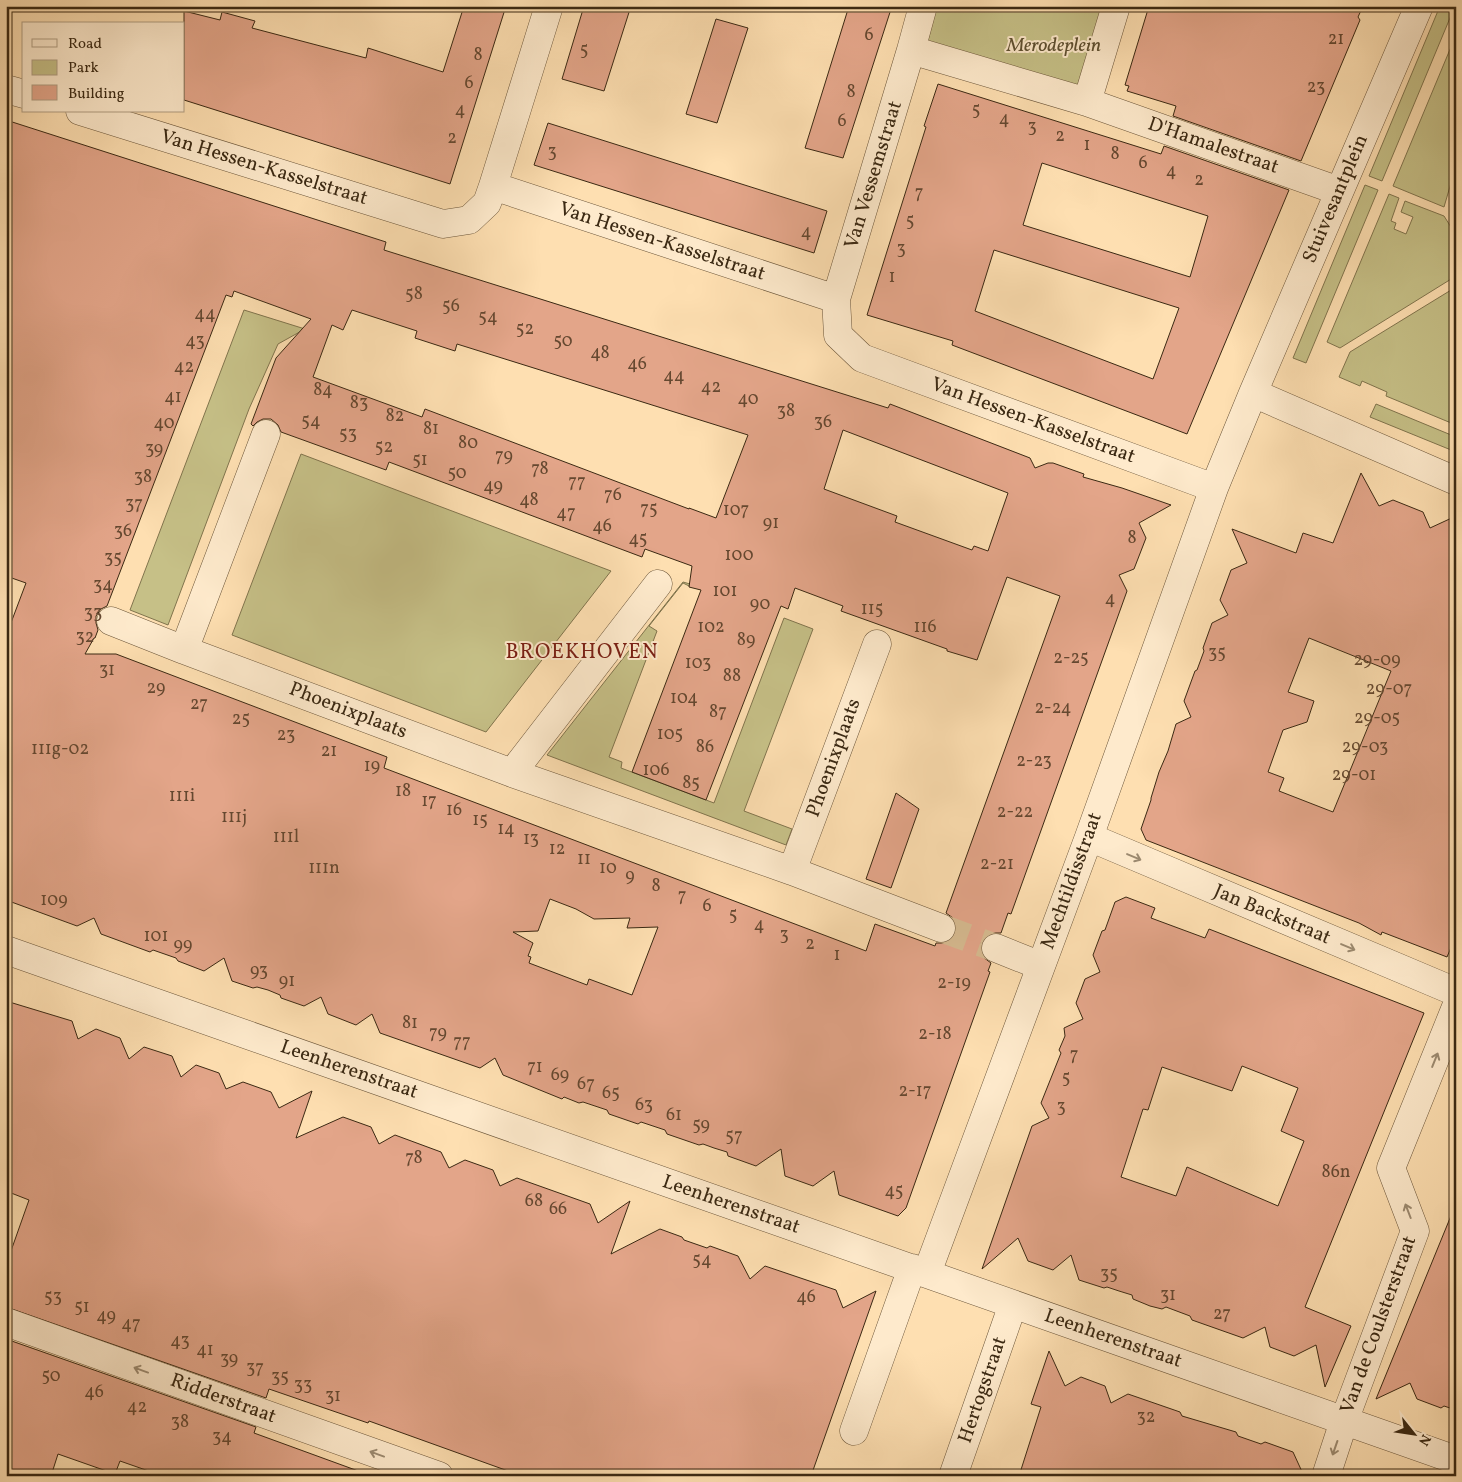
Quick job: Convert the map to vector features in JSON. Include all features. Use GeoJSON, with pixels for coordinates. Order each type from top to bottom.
{"type":"FeatureCollection","features":[{"type":"Feature","properties":{"kind":"street"},"geometry":{"type":"LineString","coordinates":[[493,186],[550,6]]}},
{"type":"Feature","properties":{"kind":"street"},"geometry":{"type":"LineString","coordinates":[[923,6],[911,50],[1087,102],[1116,6]]}},
{"type":"Feature","properties":{"kind":"street","name":"Stuivesantplein"},"geometry":{"type":"LineString","coordinates":[[1214,488],[1419,6]]}},
{"type":"Feature","properties":{"kind":"street","name":"Van Vessemstraat"},"geometry":{"type":"LineString","coordinates":[[836,299],[911,50]]}},
{"type":"Feature","properties":{"kind":"street"},"geometry":{"type":"LineString","coordinates":[[6,88],[22,93]]}},
{"type":"Feature","properties":{"kind":"street","name":"D'Hamalestraat"},"geometry":{"type":"LineString","coordinates":[[1087,102],[1339,191]]}},
{"type":"Feature","properties":{"kind":"street","name":"Van Hessen-Kasselstraat"},"geometry":{"type":"LineString","coordinates":[[83,112],[443,224],[469,220],[487,203],[493,186],[836,299],[838,335],[862,358],[1214,488]]}},
{"type":"Feature","properties":{"kind":"street"},"geometry":{"type":"LineString","coordinates":[[1253,393],[1456,481]]}},
{"type":"Feature","properties":{"kind":"street"},"geometry":{"type":"LineString","coordinates":[[184,650],[266,434]]}},
{"type":"Feature","properties":{"kind":"street","name":"Mechtildisstraat"},"geometry":{"type":"LineString","coordinates":[[919,1271],[1041,966],[1214,488]]}},
{"type":"Feature","properties":{"kind":"street"},"geometry":{"type":"LineString","coordinates":[[512,773],[658,584]]}},
{"type":"Feature","properties":{"kind":"street","name":"Phoenixplaats"},"geometry":{"type":"LineString","coordinates":[[111,621],[512,773],[792,871],[941,928]]}},
{"type":"Feature","properties":{"kind":"street","name":"Phoenixplaats"},"geometry":{"type":"LineString","coordinates":[[792,871],[876,644]]}},
{"type":"Feature","properties":{"kind":"street","name":"Jan Backstraat"},"geometry":{"type":"LineString","coordinates":[[1089,837],[1456,992]]}},
{"type":"Feature","properties":{"kind":"street"},"geometry":{"type":"LineString","coordinates":[[996,948],[1041,966]]}},
{"type":"Feature","properties":{"kind":"street","name":"Leenherenstraat"},"geometry":{"type":"LineString","coordinates":[[6,950],[1456,1460]]}},
{"type":"Feature","properties":{"kind":"street","name":"Van de Coulsterstraat"},"geometry":{"type":"LineString","coordinates":[[1326,1476],[1344,1421],[1416,1231],[1391,1168],[1456,1007]]}},
{"type":"Feature","properties":{"kind":"street"},"geometry":{"type":"LineString","coordinates":[[854,1431],[919,1271]]}},
{"type":"Feature","properties":{"kind":"street","name":"Hertogstraat"},"geometry":{"type":"LineString","coordinates":[[953,1476],[1012,1304]]}},
{"type":"Feature","properties":{"kind":"street","name":"Ridderstraat"},"geometry":{"type":"LineString","coordinates":[[6,1322],[439,1476]]}},
{"type":"Feature","properties":{"kind":"green space","name":"Merodeplein"},"geometry":{"type":"Polygon","coordinates":[[[937,6],[1109,6],[1080,96],[926,47],[937,6]]]}},
{"type":"Feature","properties":{"kind":"green space"},"geometry":{"type":"Polygon","coordinates":[[[1440,6],[1455,6],[1382,181],[1369,176],[1440,6]]]}},
{"type":"Feature","properties":{"kind":"green space"},"geometry":{"type":"Polygon","coordinates":[[[1456,35],[1456,166],[1444,207],[1393,186],[1456,35]]]}},
{"type":"Feature","properties":{"kind":"green space"},"geometry":{"type":"Polygon","coordinates":[[[1365,185],[1378,190],[1306,363],[1293,358],[1365,185]]]}},
{"type":"Feature","properties":{"kind":"green space"},"geometry":{"type":"Polygon","coordinates":[[[1389,194],[1399,198],[1391,221],[1396,223],[1394,229],[1406,234],[1413,217],[1401,212],[1405,201],[1444,216],[1456,235],[1456,276],[1340,348],[1327,342],[1389,194]]]}},
{"type":"Feature","properties":{"kind":"green space"},"geometry":{"type":"Polygon","coordinates":[[[1456,287],[1456,425],[1386,396],[1387,392],[1362,381],[1360,386],[1339,377],[1350,352],[1456,287]]]}},
{"type":"Feature","properties":{"kind":"green space"},"geometry":{"type":"Polygon","coordinates":[[[244,310],[305,329],[278,344],[249,409],[168,625],[130,610],[244,310]]]}},
{"type":"Feature","properties":{"kind":"green space"},"geometry":{"type":"Polygon","coordinates":[[[1376,404],[1456,437],[1456,452],[1370,417],[1376,404]]]}},
{"type":"Feature","properties":{"kind":"green space"},"geometry":{"type":"Polygon","coordinates":[[[301,454],[611,571],[486,732],[232,635],[301,454]]]}},
{"type":"Feature","properties":{"kind":"green space"},"geometry":{"type":"Polygon","coordinates":[[[683,582],[690,584],[689,586],[683,583],[649,626],[657,631],[609,757],[622,762],[621,768],[714,803],[784,618],[813,629],[744,811],[792,829],[786,845],[547,755],[683,582]]]}},
{"type":"Feature","properties":{"kind":"building"},"geometry":{"type":"Polygon","coordinates":[[[464,6],[506,6],[450,184],[185,100],[184,11],[220,20],[222,12],[255,21],[252,28],[366,58],[368,48],[443,72],[464,6]]]}},
{"type":"Feature","properties":{"kind":"building"},"geometry":{"type":"Polygon","coordinates":[[[584,6],[631,6],[604,91],[562,79],[584,6]]]}},
{"type":"Feature","properties":{"kind":"building"},"geometry":{"type":"Polygon","coordinates":[[[849,6],[892,6],[843,158],[805,148],[849,6]]]}},
{"type":"Feature","properties":{"kind":"building"},"geometry":{"type":"Polygon","coordinates":[[[1149,6],[1363,6],[1358,17],[1360,20],[1301,161],[1173,116],[1176,106],[1127,91],[1129,86],[1125,85],[1149,6]]]}},
{"type":"Feature","properties":{"kind":"building"},"geometry":{"type":"Polygon","coordinates":[[[716,19],[748,28],[717,123],[686,114],[716,19]]]}},
{"type":"Feature","properties":{"kind":"building"},"geometry":{"type":"Polygon","coordinates":[[[938,84],[1161,154],[1164,146],[1289,190],[1187,434],[952,345],[953,341],[867,315],[926,127],[924,126],[938,84]],[[1042,163],[1023,225],[1190,277],[1208,216],[1042,163]],[[994,250],[975,311],[1153,379],[1179,308],[994,250]]]}},
{"type":"Feature","properties":{"kind":"building"},"geometry":{"type":"Polygon","coordinates":[[[6,120],[386,242],[384,250],[888,408],[890,404],[1030,458],[1035,468],[1053,463],[1084,474],[1083,477],[1171,505],[1139,523],[1146,538],[1134,569],[1119,575],[1127,591],[1011,914],[1008,913],[1001,933],[987,935],[981,943],[983,957],[991,963],[988,971],[990,972],[906,1208],[898,1216],[839,1195],[834,1171],[813,1186],[785,1176],[781,1149],[756,1166],[728,1156],[727,1152],[667,1134],[665,1130],[641,1122],[638,1124],[609,1114],[607,1110],[583,1102],[579,1103],[564,1097],[562,1099],[503,1075],[495,1058],[480,1068],[380,1033],[372,1014],[356,1025],[328,1014],[321,997],[304,1006],[281,998],[280,995],[268,990],[257,987],[253,988],[232,981],[224,958],[204,971],[178,961],[176,958],[153,950],[150,952],[101,934],[94,918],[77,926],[6,900],[6,636],[26,583],[6,576],[6,120]],[[234,291],[232,297],[226,295],[107,606],[101,609],[96,616],[98,630],[85,654],[116,654],[387,757],[384,768],[866,951],[875,924],[935,946],[936,943],[944,943],[951,940],[956,933],[956,925],[953,918],[946,913],[1060,596],[1007,577],[977,660],[947,651],[947,649],[841,611],[843,606],[795,588],[788,609],[781,606],[706,800],[632,772],[701,590],[689,587],[692,566],[645,549],[642,557],[389,462],[386,470],[281,432],[278,425],[271,419],[263,419],[253,426],[251,424],[276,358],[311,319],[234,291]],[[352,310],[343,330],[332,325],[313,377],[422,417],[425,409],[716,518],[748,435],[457,344],[455,351],[415,338],[417,331],[352,310]],[[843,430],[824,489],[897,516],[895,522],[972,550],[974,546],[988,551],[1008,493],[843,430]],[[550,899],[538,931],[513,932],[533,943],[528,956],[531,957],[529,963],[587,985],[589,979],[632,995],[658,927],[627,928],[630,918],[594,919],[576,909],[550,899]]]}},
{"type":"Feature","properties":{"kind":"building"},"geometry":{"type":"Polygon","coordinates":[[[548,123],[827,211],[814,253],[534,165],[548,123]]]}},
{"type":"Feature","properties":{"kind":"building"},"geometry":{"type":"Polygon","coordinates":[[[1361,473],[1379,506],[1393,500],[1423,512],[1430,528],[1456,516],[1456,936],[1447,957],[1382,932],[1381,935],[1359,923],[1146,840],[1141,829],[1176,724],[1191,717],[1184,701],[1204,651],[1203,648],[1212,623],[1228,615],[1220,600],[1231,570],[1247,563],[1232,529],[1296,553],[1303,533],[1333,543],[1361,473]],[[1309,638],[1288,692],[1314,701],[1307,722],[1283,730],[1268,772],[1284,778],[1279,791],[1333,812],[1391,671],[1309,638]]]}},
{"type":"Feature","properties":{"kind":"building"},"geometry":{"type":"Polygon","coordinates":[[[896,793],[919,809],[891,888],[866,879],[896,793]]]}},
{"type":"Feature","properties":{"kind":"building"},"geometry":{"type":"Polygon","coordinates":[[[1126,897],[1155,908],[1151,918],[1205,938],[1209,929],[1424,1013],[1305,1307],[1351,1326],[1325,1387],[1316,1345],[1294,1356],[1270,1347],[1265,1327],[1243,1338],[1192,1320],[1190,1316],[1166,1307],[1162,1309],[1150,1306],[1133,1299],[1132,1295],[1079,1280],[1071,1255],[1053,1270],[1028,1261],[1018,1238],[982,1269],[1032,1126],[1049,1118],[1041,1103],[1061,1053],[1059,1050],[1065,1036],[1064,1028],[1083,1019],[1076,1003],[1085,979],[1100,972],[1093,955],[1115,902],[1126,897]],[[1242,1066],[1232,1091],[1162,1067],[1148,1110],[1143,1109],[1121,1177],[1176,1196],[1187,1167],[1278,1206],[1304,1141],[1281,1131],[1298,1088],[1242,1066]]]}},
{"type":"Feature","properties":{"kind":"building"},"geometry":{"type":"Polygon","coordinates":[[[6,1001],[72,1021],[78,1039],[96,1029],[120,1038],[129,1059],[144,1047],[172,1056],[181,1077],[196,1065],[219,1073],[226,1089],[243,1082],[271,1092],[279,1108],[312,1091],[296,1138],[343,1117],[371,1127],[379,1144],[395,1135],[441,1152],[449,1168],[465,1160],[493,1170],[500,1186],[517,1178],[590,1204],[598,1223],[630,1201],[611,1254],[660,1229],[707,1248],[710,1246],[738,1256],[750,1279],[765,1266],[836,1290],[843,1308],[876,1291],[811,1476],[522,1476],[369,1421],[368,1423],[269,1389],[266,1398],[6,1307],[6,1265],[29,1200],[6,1191],[6,1001]]]}},
{"type":"Feature","properties":{"kind":"building"},"geometry":{"type":"Polygon","coordinates":[[[1455,1206],[1456,1410],[1444,1406],[1441,1408],[1417,1399],[1410,1383],[1376,1399],[1455,1206]]]}},
{"type":"Feature","properties":{"kind":"building"},"geometry":{"type":"Polygon","coordinates":[[[6,1339],[256,1427],[254,1433],[361,1472],[360,1476],[163,1476],[120,1461],[115,1474],[58,1454],[51,1476],[6,1476],[6,1339]]]}},
{"type":"Feature","properties":{"kind":"building"},"geometry":{"type":"Polygon","coordinates":[[[1049,1351],[1065,1386],[1081,1377],[1105,1386],[1111,1403],[1128,1394],[1180,1412],[1182,1416],[1236,1432],[1238,1436],[1261,1444],[1265,1442],[1293,1452],[1304,1476],[1019,1476],[1041,1407],[1031,1404],[1049,1351]]]}},
{"type":"Feature","properties":{"kind":"tunnel"},"geometry":{"type":"LineString","coordinates":[[941,928],[996,948]]}},
{"type":"Feature","properties":{"kind":"district","name":"BROEKHOVEN"},"geometry":{"type":"Point","coordinates":[582,652]}}]}
